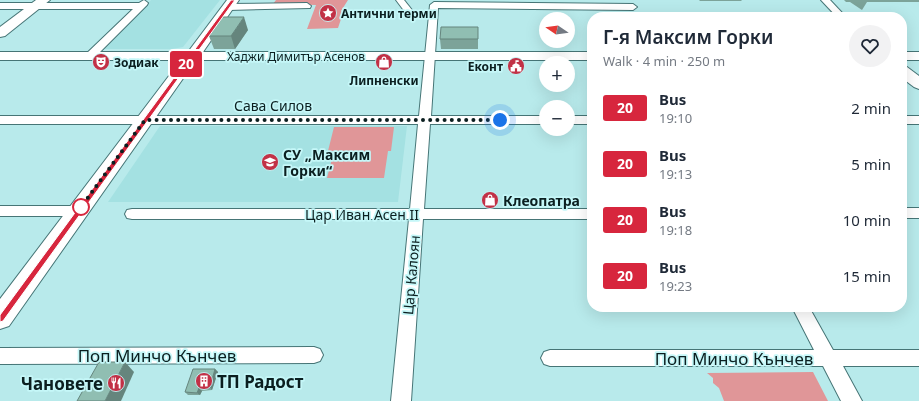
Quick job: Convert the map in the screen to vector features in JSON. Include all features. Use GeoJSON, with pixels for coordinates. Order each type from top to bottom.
{"type":"FeatureCollection","features":[{"type":"Feature","properties":{"kind":"street"},"geometry":{"type":"LineString","coordinates":[[400,0],[408,10]]}},
{"type":"Feature","properties":{"kind":"street"},"geometry":{"type":"LineString","coordinates":[[825,0],[837,12]]}},
{"type":"Feature","properties":{"kind":"street"},"geometry":{"type":"LineString","coordinates":[[0,33],[40,3]]}},
{"type":"Feature","properties":{"kind":"street"},"geometry":{"type":"LineString","coordinates":[[0,6],[40,3],[143,3]]}},
{"type":"Feature","properties":{"kind":"street"},"geometry":{"type":"LineString","coordinates":[[90,56],[143,3]]}},
{"type":"Feature","properties":{"kind":"street"},"geometry":{"type":"LineString","coordinates":[[0,318],[230,3],[307,6]]}},
{"type":"Feature","properties":{"kind":"street"},"geometry":{"type":"LineString","coordinates":[[510,3],[631,4]]}},
{"type":"Feature","properties":{"kind":"street","name":"Цар Калоян"},"geometry":{"type":"LineString","coordinates":[[401,401],[434,5],[510,3]]}},
{"type":"Feature","properties":{"kind":"street","name":"Хаджи Димитър Асенов"},"geometry":{"type":"LineString","coordinates":[[0,56],[587,56]]}},
{"type":"Feature","properties":{"kind":"street"},"geometry":{"type":"LineString","coordinates":[[907,56],[919,56]]}},
{"type":"Feature","properties":{"kind":"street"},"geometry":{"type":"LineString","coordinates":[[907,60],[919,71]]}},
{"type":"Feature","properties":{"kind":"street"},"geometry":{"type":"LineString","coordinates":[[907,74],[919,84]]}},
{"type":"Feature","properties":{"kind":"street","name":"Сава Силов"},"geometry":{"type":"LineString","coordinates":[[0,120],[539,120]]}},
{"type":"Feature","properties":{"kind":"street"},"geometry":{"type":"LineString","coordinates":[[575,120],[587,120]]}},
{"type":"Feature","properties":{"kind":"street"},"geometry":{"type":"LineString","coordinates":[[907,120],[919,120]]}},
{"type":"Feature","properties":{"kind":"street"},"geometry":{"type":"LineString","coordinates":[[0,211],[78,211]]}},
{"type":"Feature","properties":{"kind":"street"},"geometry":{"type":"LineString","coordinates":[[907,213],[919,213]]}},
{"type":"Feature","properties":{"kind":"street","name":"Цар Иван Асен II"},"geometry":{"type":"LineString","coordinates":[[132,214],[587,214]]}},
{"type":"Feature","properties":{"kind":"street"},"geometry":{"type":"LineString","coordinates":[[803,312],[852,401]]}},
{"type":"Feature","properties":{"kind":"street","name":"Поп Минчо Кънчев"},"geometry":{"type":"LineString","coordinates":[[0,356],[314,355]]}},
{"type":"Feature","properties":{"kind":"street","name":"Поп Минчо Кънчев"},"geometry":{"type":"LineString","coordinates":[[550,358],[919,358]]}},
{"type":"Feature","properties":{"kind":"shaded area"},"geometry":{"type":"Polygon","coordinates":[[[151,0],[220,0],[183,47],[172,49],[103,49],[151,0]]]}},
{"type":"Feature","properties":{"kind":"shaded area","name":"Антични терми"},"geometry":{"type":"Polygon","coordinates":[[[276,0],[348,0],[341,11],[345,15],[341,19],[338,28],[307,29],[316,5],[273,4],[276,0]]]}},
{"type":"Feature","properties":{"kind":"shaded area","name":"СУ „Максим Горки“"},"geometry":{"type":"Polygon","coordinates":[[[160,126],[407,126],[398,202],[108,202],[160,126]]]}},
{"type":"Feature","properties":{"kind":"shaded area"},"geometry":{"type":"Polygon","coordinates":[[[334,127],[394,127],[391,151],[388,151],[384,178],[327,178],[334,151],[328,151],[334,127]]]}},
{"type":"Feature","properties":{"kind":"shaded area"},"geometry":{"type":"Polygon","coordinates":[[[813,372],[828,401],[724,401],[719,388],[713,383],[713,378],[707,373],[813,372]]]}},
{"type":"Feature","properties":{"kind":"building"},"geometry":{"type":"Polygon","coordinates":[[[222,17],[244,17],[231,36],[209,36],[222,17]]]}},
{"type":"Feature","properties":{"kind":"building"},"geometry":{"type":"Polygon","coordinates":[[[441,27],[478,27],[478,39],[440,39],[441,27]]]}},
{"type":"Feature","properties":{"kind":"building"},"geometry":{"type":"Polygon","coordinates":[[[99,362],[125,362],[105,401],[77,401],[99,362]]]}},
{"type":"Feature","properties":{"kind":"building","name":"ТП Радост"},"geometry":{"type":"Polygon","coordinates":[[[193,369],[215,369],[210,387],[199,388],[197,393],[185,392],[193,369]]]}},
{"type":"Feature","properties":{"kind":"bus line","name":"20"},"geometry":{"type":"LineString","coordinates":[[0,318],[233,0]]}},
{"type":"Feature","properties":{"kind":"place","name":"Антични терми"},"geometry":{"type":"Point","coordinates":[328,13]}},
{"type":"Feature","properties":{"kind":"place","name":"Зодиак"},"geometry":{"type":"Point","coordinates":[101,62]}},
{"type":"Feature","properties":{"kind":"place","name":"Липненски"},"geometry":{"type":"Point","coordinates":[384,62]}},
{"type":"Feature","properties":{"kind":"place","name":"Еконт"},"geometry":{"type":"Point","coordinates":[516,66]}},
{"type":"Feature","properties":{"kind":"place","name":"СУ „Максим Горки“"},"geometry":{"type":"Point","coordinates":[270,162]}},
{"type":"Feature","properties":{"kind":"place","name":"Клеопатра"},"geometry":{"type":"Point","coordinates":[490,200]}},
{"type":"Feature","properties":{"kind":"place","name":"ТП Радост"},"geometry":{"type":"Point","coordinates":[204,381]}},
{"type":"Feature","properties":{"kind":"place","name":"Чановете"},"geometry":{"type":"Point","coordinates":[116,383]}},
{"type":"Feature","properties":{"kind":"route"},"geometry":{"type":"LineString","coordinates":[[81,207],[78,211],[145,120],[500,120]]}}]}
